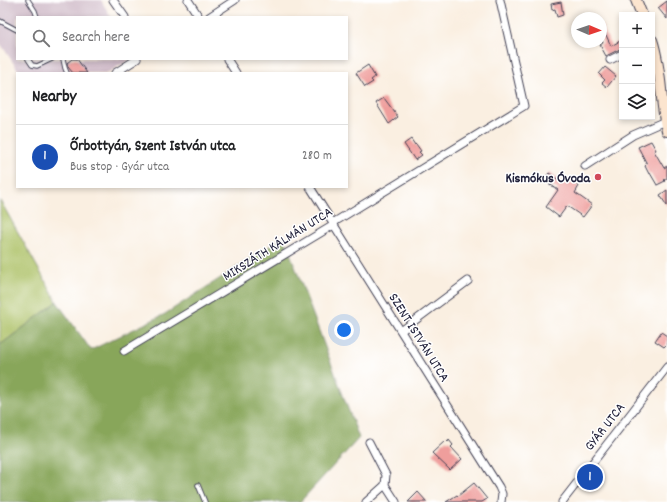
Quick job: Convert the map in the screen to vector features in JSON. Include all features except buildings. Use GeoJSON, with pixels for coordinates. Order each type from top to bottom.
{"type":"FeatureCollection","features":[{"type":"Feature","properties":{"kind":"main road"},"geometry":{"type":"LineString","coordinates":[[636,0],[641,12]]}},
{"type":"Feature","properties":{"kind":"main road"},"geometry":{"type":"LineString","coordinates":[[654,48],[665,95],[666,126]]}},
{"type":"Feature","properties":{"kind":"street"},"geometry":{"type":"LineString","coordinates":[[113,0],[124,16]]}},
{"type":"Feature","properties":{"kind":"street"},"geometry":{"type":"LineString","coordinates":[[188,0],[198,16]]}},
{"type":"Feature","properties":{"kind":"street"},"geometry":{"type":"LineString","coordinates":[[211,16],[235,0]]}},
{"type":"Feature","properties":{"kind":"street","name":"MIKSZÁTH KÁLMÁN UTCA"},"geometry":{"type":"LineString","coordinates":[[124,351],[332,226],[336,221],[390,187],[524,106],[500,0]]}},
{"type":"Feature","properties":{"kind":"street"},"geometry":{"type":"LineString","coordinates":[[610,60],[619,56]]}},
{"type":"Feature","properties":{"kind":"street"},"geometry":{"type":"LineString","coordinates":[[117,72],[135,60]]}},
{"type":"Feature","properties":{"kind":"street"},"geometry":{"type":"LineString","coordinates":[[228,60],[235,72]]}},
{"type":"Feature","properties":{"kind":"street"},"geometry":{"type":"LineString","coordinates":[[585,166],[633,135],[666,126]]}},
{"type":"Feature","properties":{"kind":"street","name":"SZENT ISTVÁN UTCA"},"geometry":{"type":"LineString","coordinates":[[311,188],[500,487],[502,494],[501,502]]}},
{"type":"Feature","properties":{"kind":"street"},"geometry":{"type":"LineString","coordinates":[[401,331],[468,280]]}},
{"type":"Feature","properties":{"kind":"street","name":"GYÁR UTCA"},"geometry":{"type":"LineString","coordinates":[[562,502],[667,367]]}},
{"type":"Feature","properties":{"kind":"street"},"geometry":{"type":"LineString","coordinates":[[369,442],[386,475],[385,485],[396,502]]}},
{"type":"Feature","properties":{"kind":"street"},"geometry":{"type":"LineString","coordinates":[[366,502],[385,485]]}},
{"type":"Feature","properties":{"kind":"lane"},"geometry":{"type":"LineString","coordinates":[[28,0],[37,16]]}},
{"type":"Feature","properties":{"kind":"lane"},"geometry":{"type":"LineString","coordinates":[[0,22],[16,30]]}},
{"type":"Feature","properties":{"kind":"lane"},"geometry":{"type":"LineString","coordinates":[[29,60],[32,65],[37,66],[50,60]]}},
{"type":"Feature","properties":{"kind":"lane"},"geometry":{"type":"LineString","coordinates":[[63,60],[67,72]]}},
{"type":"Feature","properties":{"kind":"lane"},"geometry":{"type":"LineString","coordinates":[[198,485],[205,502]]}},
{"type":"Feature","properties":{"kind":"shaded area"},"geometry":{"type":"Polygon","coordinates":[[[0,0],[101,0],[110,16],[16,16],[16,60],[129,60],[109,72],[19,72],[0,43],[0,0]]]}},
{"type":"Feature","properties":{"kind":"green space"},"geometry":{"type":"Polygon","coordinates":[[[0,200],[57,302],[0,345],[0,200]]]}},
{"type":"Feature","properties":{"kind":"green space"},"geometry":{"type":"Polygon","coordinates":[[[284,237],[359,438],[300,502],[0,502],[0,345],[57,302],[91,350],[165,314],[284,237]]]}},
{"type":"Feature","properties":{"kind":"place","name":"Kismókus Óvoda"},"geometry":{"type":"Point","coordinates":[598,177]}},
{"type":"Feature","properties":{"kind":"place","name":"Őrbottyán, Szent István utca"},"geometry":{"type":"Point","coordinates":[590,477]}}]}
